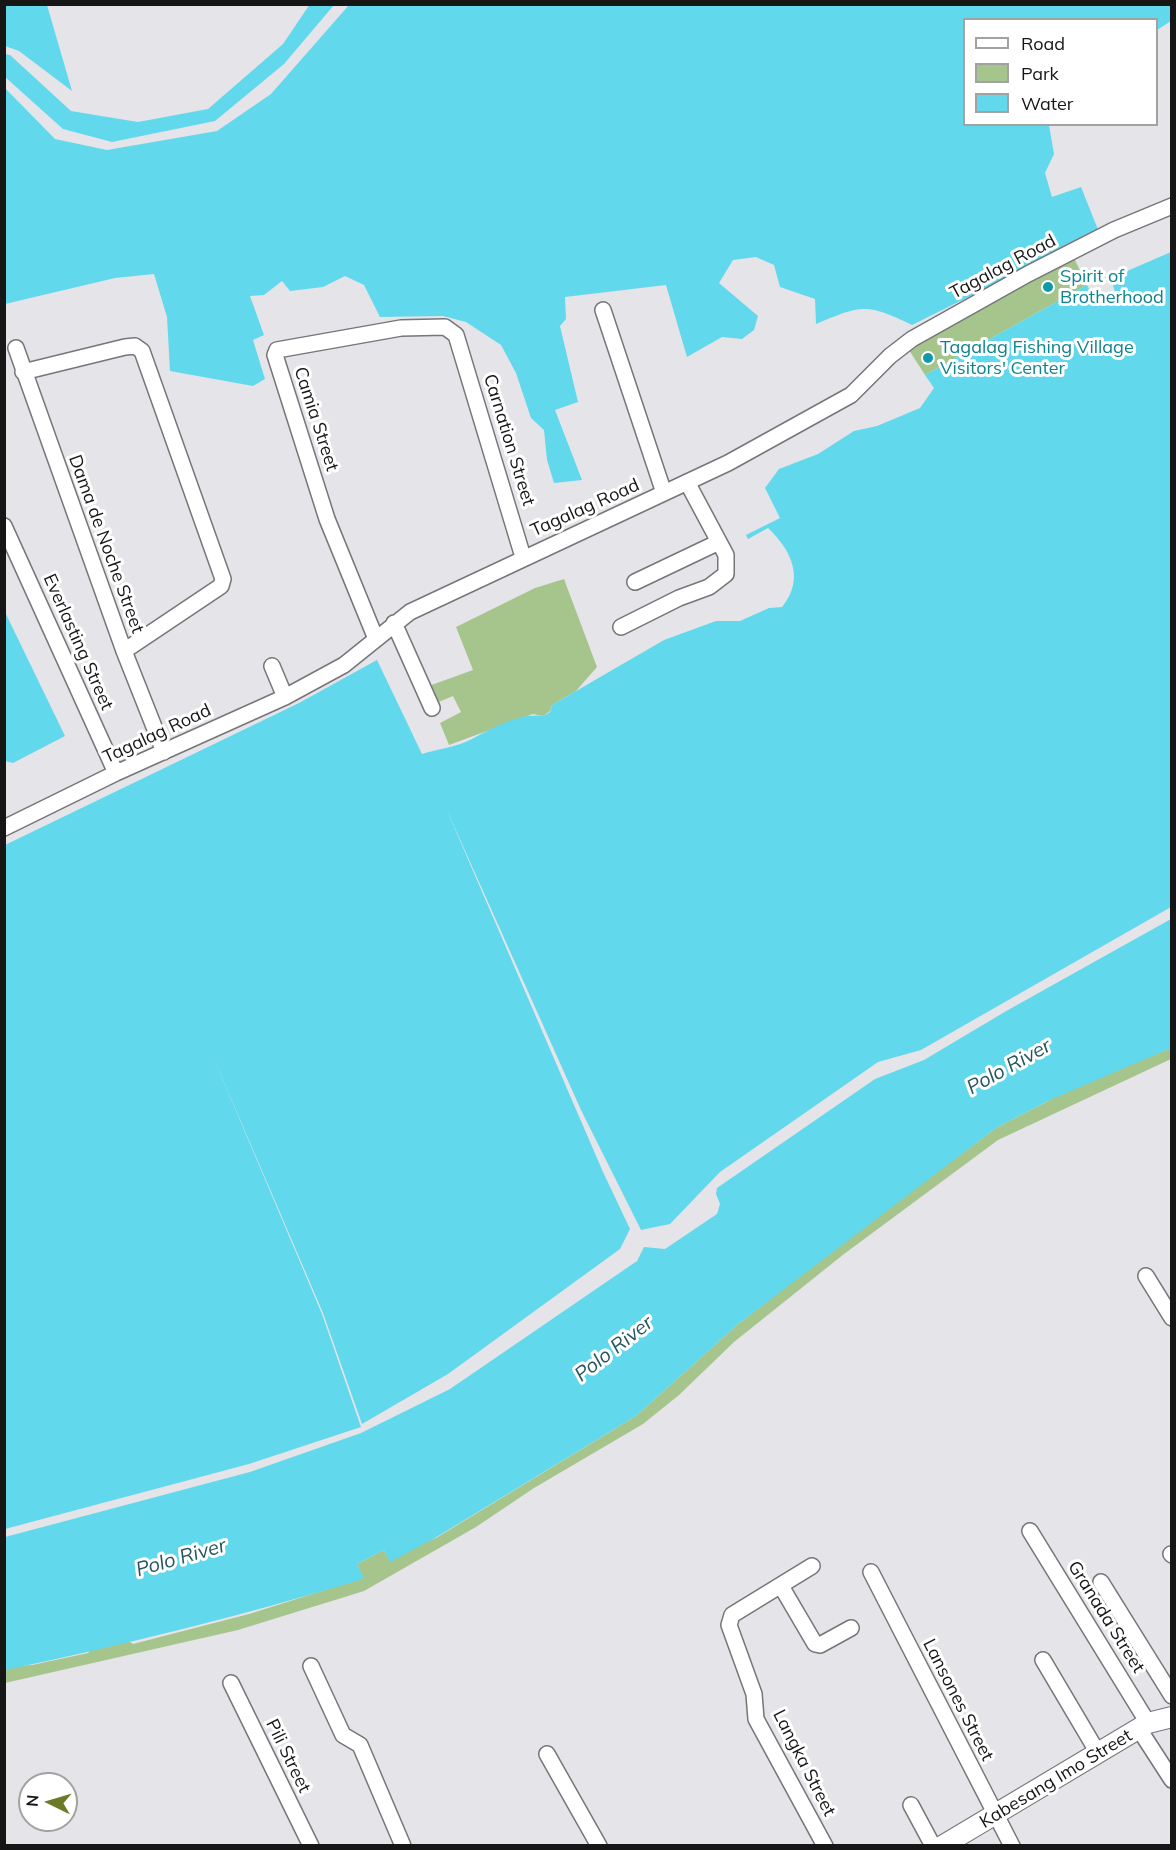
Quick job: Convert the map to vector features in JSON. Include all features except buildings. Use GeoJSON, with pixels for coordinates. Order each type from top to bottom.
{"type":"FeatureCollection","features":[{"type":"Feature","properties":{"kind":"main road","name":"Kabesang Imo Street"},"geometry":{"type":"LineString","coordinates":[[942,1845],[995,1816],[1144,1726],[1172,1717]]}},
{"type":"Feature","properties":{"kind":"street","name":"Tagalag Road"},"geometry":{"type":"LineString","coordinates":[[4,828],[116,773],[285,697],[344,664],[410,612],[523,557],[664,494],[851,395],[890,356],[912,339],[1028,274],[1172,206]]}},
{"type":"Feature","properties":{"kind":"street"},"geometry":{"type":"LineString","coordinates":[[603,310],[664,494]]}},
{"type":"Feature","properties":{"kind":"street","name":"Camia Street"},"geometry":{"type":"LineString","coordinates":[[376,639],[327,519],[275,352],[401,328],[445,327],[456,335]]}},
{"type":"Feature","properties":{"kind":"street","name":"Carnation Street"},"geometry":{"type":"LineString","coordinates":[[456,335],[523,557]]}},
{"type":"Feature","properties":{"kind":"street"},"geometry":{"type":"LineString","coordinates":[[23,372],[119,348],[135,346],[142,351],[223,579],[221,586],[124,651]]}},
{"type":"Feature","properties":{"kind":"street","name":"Dama de Noche Street"},"geometry":{"type":"LineString","coordinates":[[16,348],[124,651],[164,752]]}},
{"type":"Feature","properties":{"kind":"street"},"geometry":{"type":"LineString","coordinates":[[621,627],[721,580],[727,568],[726,555],[687,482]]}},
{"type":"Feature","properties":{"kind":"street","name":"Everlasting Street"},"geometry":{"type":"LineString","coordinates":[[4,526],[116,773]]}},
{"type":"Feature","properties":{"kind":"street"},"geometry":{"type":"LineString","coordinates":[[635,582],[719,542]]}},
{"type":"Feature","properties":{"kind":"street"},"geometry":{"type":"LineString","coordinates":[[394,623],[432,708]]}},
{"type":"Feature","properties":{"kind":"street"},"geometry":{"type":"LineString","coordinates":[[272,666],[285,697]]}},
{"type":"Feature","properties":{"kind":"street"},"geometry":{"type":"LineString","coordinates":[[1146,1276],[1172,1318]]}},
{"type":"Feature","properties":{"kind":"street","name":"Granada Street"},"geometry":{"type":"LineString","coordinates":[[1030,1531],[1144,1726],[1172,1780]]}},
{"type":"Feature","properties":{"kind":"street","name":"Langka Street"},"geometry":{"type":"LineString","coordinates":[[812,1566],[732,1615],[729,1625],[754,1694],[756,1719],[825,1845]]}},
{"type":"Feature","properties":{"kind":"street","name":"Lansones Street"},"geometry":{"type":"LineString","coordinates":[[871,1572],[1012,1845]]}},
{"type":"Feature","properties":{"kind":"street"},"geometry":{"type":"LineString","coordinates":[[1101,1582],[1172,1696]]}},
{"type":"Feature","properties":{"kind":"street"},"geometry":{"type":"LineString","coordinates":[[781,1586],[815,1644],[820,1645],[850,1628]]}},
{"type":"Feature","properties":{"kind":"street"},"geometry":{"type":"LineString","coordinates":[[1043,1660],[1098,1753]]}},
{"type":"Feature","properties":{"kind":"street"},"geometry":{"type":"LineString","coordinates":[[311,1666],[343,1735],[360,1745],[403,1845]]}},
{"type":"Feature","properties":{"kind":"street","name":"Pili Street"},"geometry":{"type":"LineString","coordinates":[[231,1683],[311,1845]]}},
{"type":"Feature","properties":{"kind":"street"},"geometry":{"type":"LineString","coordinates":[[547,1754],[599,1845]]}},
{"type":"Feature","properties":{"kind":"street"},"geometry":{"type":"LineString","coordinates":[[911,1805],[933,1845]]}},
{"type":"Feature","properties":{"kind":"green space"},"geometry":{"type":"Polygon","coordinates":[[[1074,258],[1087,285],[925,375],[909,350],[1074,258]]]}},
{"type":"Feature","properties":{"kind":"green space"},"geometry":{"type":"Polygon","coordinates":[[[564,579],[597,667],[576,691],[552,705],[550,711],[543,716],[533,714],[449,745],[440,723],[461,712],[453,696],[434,704],[426,687],[473,670],[456,627],[535,588],[564,579]]]}},
{"type":"Feature","properties":{"kind":"green space"},"geometry":{"type":"Polygon","coordinates":[[[1171,1048],[1171,1059],[998,1140],[844,1254],[734,1342],[679,1395],[643,1424],[534,1488],[476,1527],[364,1591],[238,1630],[5,1683],[4,1666],[32,1665],[88,1653],[92,1648],[126,1639],[133,1644],[249,1614],[363,1578],[357,1564],[384,1550],[387,1556],[436,1538],[636,1416],[737,1325],[996,1128],[1050,1100],[1054,1094],[1171,1048]]]}},
{"type":"Feature","properties":{"kind":"water"},"geometry":{"type":"Polygon","coordinates":[[[5,4],[47,5],[72,91],[19,51],[5,46],[5,4]]]}},
{"type":"Feature","properties":{"kind":"water"},"geometry":{"type":"Polygon","coordinates":[[[310,4],[334,5],[284,64],[215,121],[112,142],[63,129],[5,77],[5,54],[10,55],[71,111],[138,122],[208,109],[283,44],[310,4]]]}},
{"type":"Feature","properties":{"kind":"water"},"geometry":{"type":"Polygon","coordinates":[[[349,5],[1171,5],[1171,21],[1158,29],[1158,18],[963,18],[963,126],[1049,126],[1054,154],[1045,173],[1052,197],[1081,187],[1099,232],[912,325],[884,313],[864,309],[844,313],[816,324],[815,299],[780,287],[774,265],[756,257],[733,260],[719,283],[758,316],[754,330],[742,339],[722,337],[687,357],[666,285],[565,297],[566,319],[560,326],[578,402],[555,410],[582,480],[554,483],[547,460],[544,430],[531,418],[516,373],[501,345],[466,322],[443,316],[380,317],[364,285],[345,276],[323,287],[290,291],[282,281],[264,295],[250,296],[264,335],[253,340],[265,379],[253,386],[170,371],[167,317],[154,274],[115,278],[5,304],[4,87],[55,139],[107,150],[217,131],[271,94],[349,5]]]}},
{"type":"Feature","properties":{"kind":"water"},"geometry":{"type":"Polygon","coordinates":[[[1171,252],[1171,907],[921,1050],[878,1062],[720,1172],[670,1224],[641,1230],[581,1110],[445,806],[603,1172],[630,1229],[620,1249],[448,1374],[362,1424],[323,1313],[212,1054],[322,1314],[361,1427],[249,1464],[5,1529],[5,845],[299,703],[377,660],[422,754],[466,742],[516,719],[543,716],[550,712],[552,705],[664,640],[716,621],[740,621],[769,608],[782,607],[789,597],[794,576],[793,566],[784,546],[768,528],[748,539],[746,535],[780,518],[765,488],[779,469],[818,454],[854,431],[877,426],[920,408],[934,388],[925,375],[1087,285],[1098,305],[1109,304],[1115,292],[1111,278],[1171,252]]]}},
{"type":"Feature","properties":{"kind":"water"},"geometry":{"type":"Polygon","coordinates":[[[5,612],[65,736],[13,763],[5,761],[5,612]]]}},
{"type":"Feature","properties":{"kind":"water","name":"Polo River"},"geometry":{"type":"Polygon","coordinates":[[[1171,919],[1171,1048],[1050,1100],[996,1128],[737,1325],[636,1416],[435,1538],[390,1562],[384,1550],[357,1564],[364,1578],[357,1581],[182,1629],[5,1670],[5,1537],[250,1472],[361,1433],[450,1389],[637,1261],[644,1247],[665,1249],[717,1214],[720,1204],[716,1194],[717,1188],[875,1079],[924,1060],[1171,919]]]}},
{"type":"Feature","properties":{"kind":"place","name":"Spirit of Brotherhood"},"geometry":{"type":"Point","coordinates":[1048,287]}},
{"type":"Feature","properties":{"kind":"place","name":"Tagalag Fishing Village Visitors' Center"},"geometry":{"type":"Point","coordinates":[928,358]}}]}
